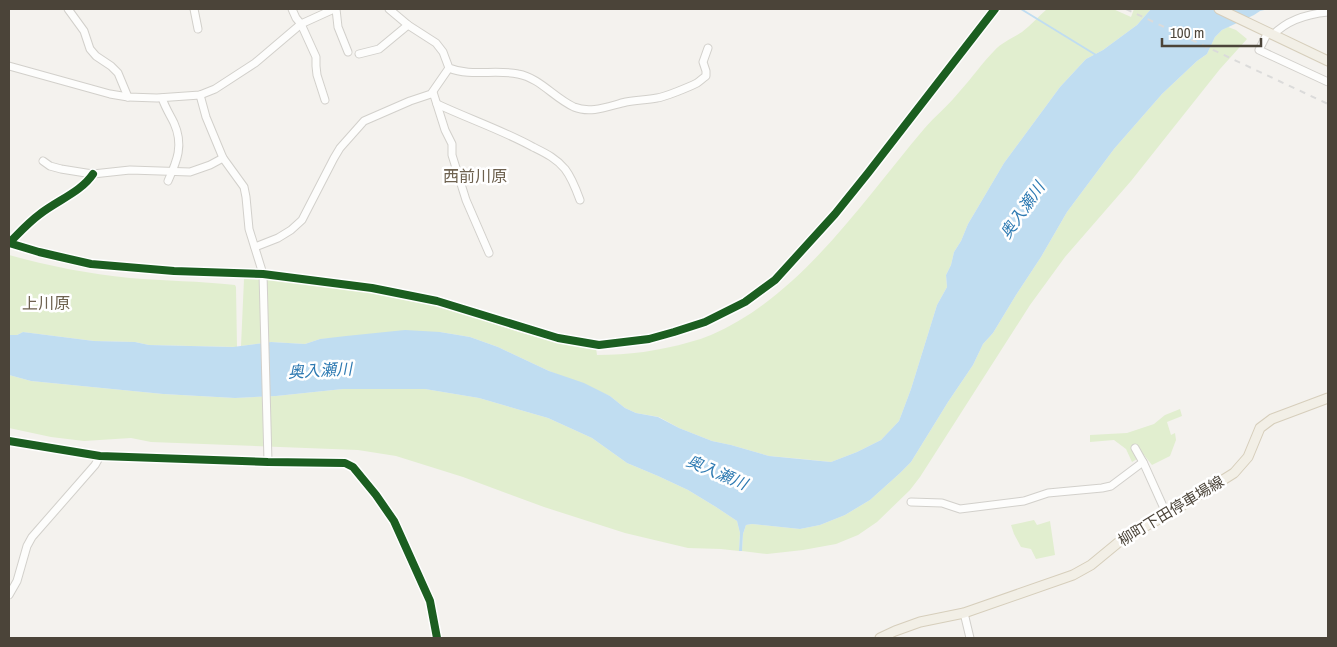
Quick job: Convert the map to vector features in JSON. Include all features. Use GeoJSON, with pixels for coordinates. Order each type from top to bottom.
{"type":"FeatureCollection","features":[{"type":"Feature","properties":{"kind":"main road"},"geometry":{"type":"LineString","coordinates":[[1219,9],[1328,61]]}},
{"type":"Feature","properties":{"kind":"main road","name":"柳町下田停車場線"},"geometry":{"type":"LineString","coordinates":[[880,638],[920,622],[964,613],[1073,575],[1091,566],[1126,537],[1167,515],[1234,473],[1248,457],[1260,428],[1264,424],[1328,398]]}},
{"type":"Feature","properties":{"kind":"street"},"geometry":{"type":"LineString","coordinates":[[68,9],[84,31],[90,49],[118,73],[128,97]]}},
{"type":"Feature","properties":{"kind":"street"},"geometry":{"type":"LineString","coordinates":[[194,9],[198,29]]}},
{"type":"Feature","properties":{"kind":"street"},"geometry":{"type":"LineString","coordinates":[[292,9],[316,57],[316,66],[325,100]]}},
{"type":"Feature","properties":{"kind":"street"},"geometry":{"type":"LineString","coordinates":[[9,66],[110,94],[128,97],[162,98],[200,95],[215,89],[255,63],[301,24],[335,9],[338,27],[348,52]]}},
{"type":"Feature","properties":{"kind":"street"},"geometry":{"type":"LineString","coordinates":[[389,9],[408,25],[436,43],[443,52],[450,68],[456,71],[468,72],[518,73],[538,82],[558,98],[574,107],[584,110],[596,110],[629,102],[658,98],[697,83],[706,76],[703,62],[708,48]]}},
{"type":"Feature","properties":{"kind":"street"},"geometry":{"type":"LineString","coordinates":[[93,174],[81,187],[40,214],[9,244],[91,264],[263,276],[372,288],[437,301],[558,338],[599,345],[649,339],[705,322],[745,302],[775,280],[836,214],[995,9]]}},
{"type":"Feature","properties":{"kind":"street"},"geometry":{"type":"LineString","coordinates":[[1328,12],[1315,13],[1267,32],[1259,50],[1328,82]]}},
{"type":"Feature","properties":{"kind":"street"},"geometry":{"type":"LineString","coordinates":[[359,54],[379,49],[408,25]]}},
{"type":"Feature","properties":{"kind":"street"},"geometry":{"type":"LineString","coordinates":[[255,247],[297,226],[340,148],[364,121],[431,94],[450,68]]}},
{"type":"Feature","properties":{"kind":"street"},"geometry":{"type":"LineString","coordinates":[[433,92],[445,130],[452,144],[452,156],[466,200],[488,253]]}},
{"type":"Feature","properties":{"kind":"street"},"geometry":{"type":"LineString","coordinates":[[200,95],[222,158],[244,187],[249,229],[263,276],[268,460]]}},
{"type":"Feature","properties":{"kind":"street"},"geometry":{"type":"LineString","coordinates":[[162,98],[174,124],[179,142],[178,159],[168,181]]}},
{"type":"Feature","properties":{"kind":"street"},"geometry":{"type":"LineString","coordinates":[[437,104],[501,131],[555,158],[573,181],[580,200]]}},
{"type":"Feature","properties":{"kind":"street"},"geometry":{"type":"LineString","coordinates":[[43,162],[61,169],[93,174],[130,170],[190,172],[222,158]]}},
{"type":"Feature","properties":{"kind":"street"},"geometry":{"type":"LineString","coordinates":[[9,441],[100,456],[345,463],[353,467],[394,520],[430,601],[437,638]]}},
{"type":"Feature","properties":{"kind":"street"},"geometry":{"type":"LineString","coordinates":[[1134,448],[1143,462],[1167,515]]}},
{"type":"Feature","properties":{"kind":"street"},"geometry":{"type":"LineString","coordinates":[[9,595],[17,581],[27,546],[32,537],[95,465],[100,456]]}},
{"type":"Feature","properties":{"kind":"street"},"geometry":{"type":"LineString","coordinates":[[911,502],[942,503],[960,509],[1024,501],[1048,493],[1102,488],[1111,486],[1143,462]]}},
{"type":"Feature","properties":{"kind":"street"},"geometry":{"type":"LineString","coordinates":[[964,613],[970,638]]}},
{"type":"Feature","properties":{"kind":"green space"},"geometry":{"type":"Polygon","coordinates":[[[1047,9],[1113,9],[1131,17],[1134,9],[1151,9],[1137,25],[1103,50],[1086,59],[1060,87],[1004,163],[968,224],[954,252],[946,275],[947,287],[937,305],[899,421],[881,440],[857,452],[831,462],[769,456],[712,441],[679,428],[659,417],[636,413],[625,408],[610,396],[549,371],[498,347],[470,337],[440,332],[320,339],[305,344],[271,342],[241,346],[244,279],[289,281],[381,292],[425,302],[545,339],[596,348],[597,355],[655,350],[711,335],[743,318],[774,297],[802,272],[853,216],[924,129],[956,96],[1000,45],[1022,32],[1047,9]]]}},
{"type":"Feature","properties":{"kind":"green space"},"geometry":{"type":"Polygon","coordinates":[[[1228,27],[1236,30],[1247,39],[1220,69],[1131,181],[1065,257],[1030,305],[910,490],[877,522],[858,535],[836,544],[767,554],[742,551],[743,534],[746,525],[800,529],[820,525],[845,515],[870,500],[911,462],[973,365],[983,344],[993,333],[1041,257],[1067,212],[1114,149],[1162,94],[1207,54],[1215,37],[1228,27]]]}},
{"type":"Feature","properties":{"kind":"green space"},"geometry":{"type":"Polygon","coordinates":[[[9,255],[69,269],[115,276],[235,285],[237,347],[149,345],[135,342],[94,341],[23,332],[17,335],[9,335],[9,255]]]}},
{"type":"Feature","properties":{"kind":"green space"},"geometry":{"type":"Polygon","coordinates":[[[9,375],[31,381],[163,394],[235,398],[343,389],[425,389],[479,398],[548,418],[592,438],[627,463],[688,490],[737,521],[740,533],[739,551],[688,548],[625,533],[396,456],[358,450],[151,442],[131,438],[84,441],[51,437],[9,428],[9,375]]]}},
{"type":"Feature","properties":{"kind":"green space"},"geometry":{"type":"Polygon","coordinates":[[[1180,409],[1182,416],[1167,422],[1171,435],[1175,433],[1176,440],[1170,456],[1152,465],[1144,455],[1132,462],[1126,449],[1114,440],[1090,442],[1090,435],[1127,433],[1154,424],[1165,415],[1180,409]]]}},
{"type":"Feature","properties":{"kind":"green space"},"geometry":{"type":"Polygon","coordinates":[[[1034,520],[1037,525],[1050,521],[1055,555],[1036,559],[1031,549],[1021,547],[1011,525],[1034,520]]]}},
{"type":"Feature","properties":{"kind":"water","name":"奥入瀬川"},"geometry":{"type":"Polygon","coordinates":[[[1151,9],[1269,9],[1260,11],[1222,30],[1215,37],[1207,54],[1162,94],[1114,149],[1067,212],[1041,257],[993,333],[983,344],[973,365],[911,462],[870,500],[845,515],[820,525],[800,529],[746,525],[743,534],[742,551],[739,551],[740,533],[737,521],[688,490],[627,463],[592,438],[548,418],[479,398],[425,389],[343,389],[235,398],[163,394],[31,381],[9,375],[9,335],[17,335],[23,332],[94,341],[135,342],[149,345],[233,347],[271,342],[305,344],[320,339],[405,330],[440,332],[470,337],[498,347],[549,371],[584,383],[610,396],[625,408],[636,413],[658,417],[679,428],[712,441],[769,456],[831,462],[881,440],[899,421],[937,305],[947,287],[946,275],[954,252],[968,224],[1004,163],[1060,87],[1086,59],[1103,50],[1137,25],[1151,9]]]}},
{"type":"Feature","properties":{"kind":"waterway"},"geometry":{"type":"LineString","coordinates":[[1021,9],[1096,55]]}},
{"type":"Feature","properties":{"kind":"railway"},"geometry":{"type":"LineString","coordinates":[[1126,9],[1328,104]]}},
{"type":"Feature","properties":{"kind":"cycle path"},"geometry":{"type":"LineString","coordinates":[[93,174],[76,191],[36,217],[9,243],[91,264],[174,271],[263,274],[372,288],[437,301],[558,338],[599,345],[649,339],[705,322],[745,302],[775,280],[835,214],[995,9]]}},
{"type":"Feature","properties":{"kind":"cycle path"},"geometry":{"type":"LineString","coordinates":[[9,441],[100,456],[345,463],[353,467],[394,521],[430,601],[437,638]]}},
{"type":"Feature","properties":{"kind":"district","name":"西前川原"},"geometry":{"type":"Point","coordinates":[475,176]}},
{"type":"Feature","properties":{"kind":"district","name":"上川原"},"geometry":{"type":"Point","coordinates":[46,303]}}]}
